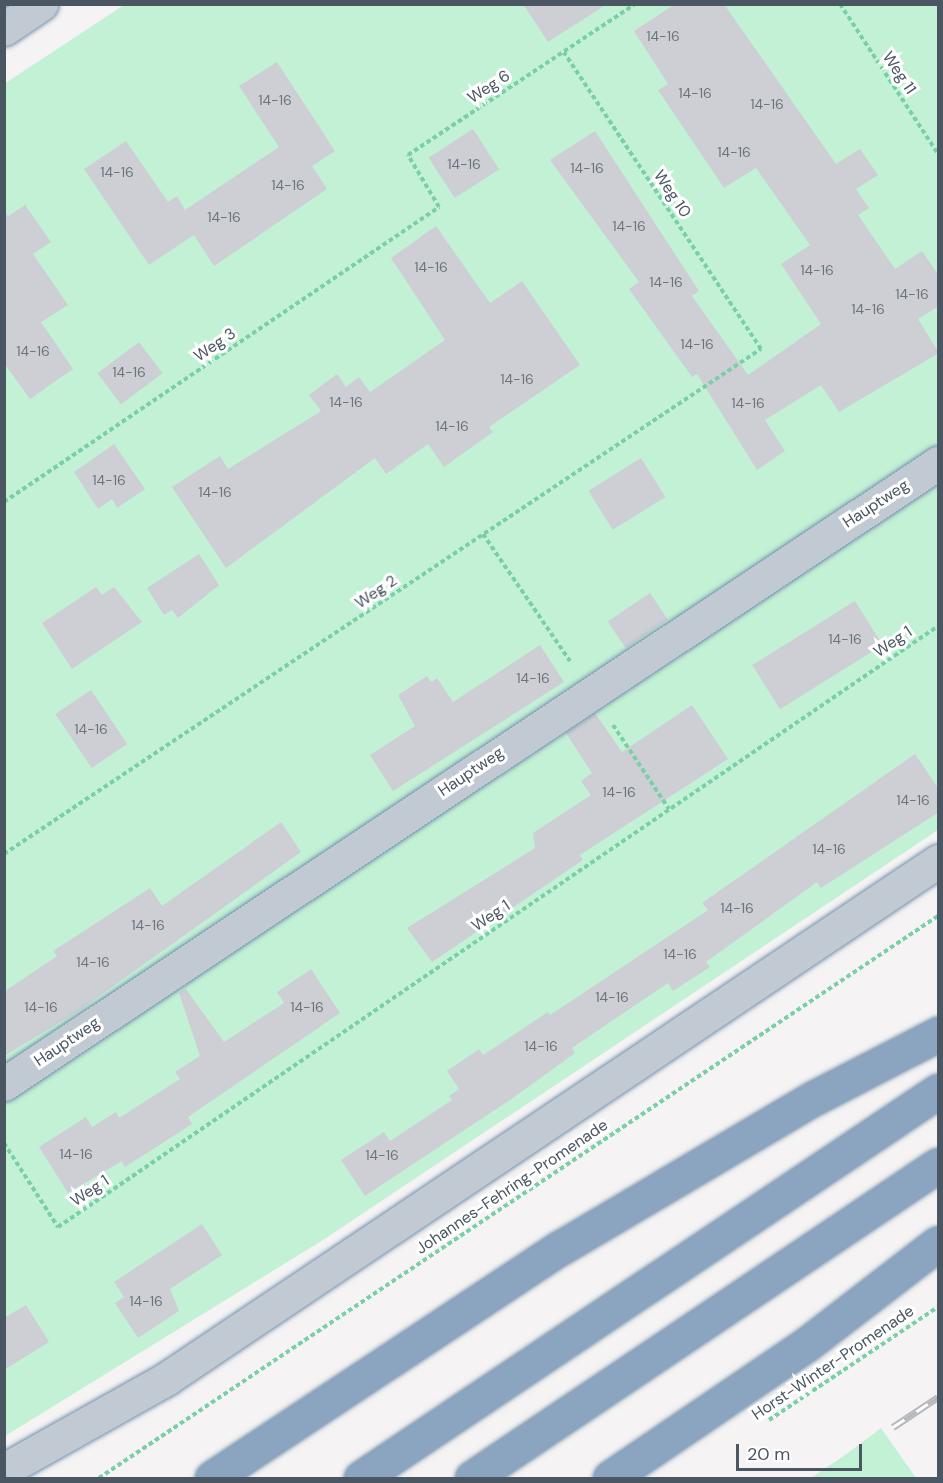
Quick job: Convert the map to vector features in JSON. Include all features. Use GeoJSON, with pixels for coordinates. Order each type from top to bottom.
{"type":"FeatureCollection","features":[{"type":"Feature","properties":{"kind":"highway"},"geometry":{"type":"LineString","coordinates":[[212,1479],[560,1248],[814,1098],[939,1034]]}},
{"type":"Feature","properties":{"kind":"highway"},"geometry":{"type":"LineString","coordinates":[[361,1479],[939,1091]]}},
{"type":"Feature","properties":{"kind":"highway"},"geometry":{"type":"LineString","coordinates":[[472,1479],[939,1165]]}},
{"type":"Feature","properties":{"kind":"highway"},"geometry":{"type":"LineString","coordinates":[[610,1479],[807,1344],[939,1244]]}},
{"type":"Feature","properties":{"kind":"street"},"geometry":{"type":"LineString","coordinates":[[4,29],[41,4]]}},
{"type":"Feature","properties":{"kind":"street","name":"Hauptweg"},"geometry":{"type":"LineString","coordinates":[[4,1084],[939,463]]}},
{"type":"Feature","properties":{"kind":"street"},"geometry":{"type":"LineString","coordinates":[[4,1470],[166,1379],[939,861]]}},
{"type":"Feature","properties":{"kind":"path","name":"Weg 6"},"geometry":{"type":"LineString","coordinates":[[439,207],[408,155],[635,4]]}},
{"type":"Feature","properties":{"kind":"path","name":"Weg 11"},"geometry":{"type":"LineString","coordinates":[[840,4],[939,154]]}},
{"type":"Feature","properties":{"kind":"path","name":"Weg 10"},"geometry":{"type":"LineString","coordinates":[[564,52],[761,349]]}},
{"type":"Feature","properties":{"kind":"path","name":"Weg 3"},"geometry":{"type":"LineString","coordinates":[[4,502],[439,207]]}},
{"type":"Feature","properties":{"kind":"path","name":"Weg 2"},"geometry":{"type":"LineString","coordinates":[[4,854],[761,349]]}},
{"type":"Feature","properties":{"kind":"path","name":"Weg 1"},"geometry":{"type":"LineString","coordinates":[[4,1143],[58,1227],[939,626]]}},
{"type":"Feature","properties":{"kind":"path","name":"Johannes-Fehring-Promenade"},"geometry":{"type":"LineString","coordinates":[[99,1479],[939,916]]}},
{"type":"Feature","properties":{"kind":"path","name":"Horst-Winter-Promenade"},"geometry":{"type":"LineString","coordinates":[[761,1426],[939,1308]]}},
{"type":"Feature","properties":{"kind":"green space"},"geometry":{"type":"Polygon","coordinates":[[[124,5],[938,5],[938,830],[323,1240],[5,1436],[4,84],[124,5]]]}},
{"type":"Feature","properties":{"kind":"green space"},"geometry":{"type":"Polygon","coordinates":[[[881,1428],[916,1478],[811,1478],[848,1453],[881,1428]]]}},
{"type":"Feature","properties":{"kind":"building"},"geometry":{"type":"Polygon","coordinates":[[[523,4],[607,4],[548,42],[523,4]]]}},
{"type":"Feature","properties":{"kind":"building"},"geometry":{"type":"Polygon","coordinates":[[[675,4],[724,4],[836,164],[860,149],[878,175],[856,189],[869,208],[858,215],[895,269],[922,251],[939,276],[939,306],[918,319],[939,353],[839,412],[821,385],[765,420],[785,451],[757,470],[697,374],[692,377],[629,289],[639,282],[550,160],[595,131],[699,291],[692,296],[748,375],[821,324],[781,264],[810,245],[756,168],[724,188],[658,90],[668,84],[634,31],[675,4]]]}},
{"type":"Feature","properties":{"kind":"building"},"geometry":{"type":"Polygon","coordinates":[[[277,62],[335,151],[312,166],[327,189],[214,266],[194,235],[149,265],[84,169],[126,141],[168,202],[177,196],[185,210],[279,147],[239,86],[277,62]]]}},
{"type":"Feature","properties":{"kind":"building"},"geometry":{"type":"Polygon","coordinates":[[[473,129],[499,169],[455,198],[429,158],[473,129]]]}},
{"type":"Feature","properties":{"kind":"building"},"geometry":{"type":"Polygon","coordinates":[[[25,205],[51,242],[33,254],[68,305],[41,322],[73,369],[30,399],[4,363],[4,211],[8,216],[25,205]]]}},
{"type":"Feature","properties":{"kind":"building"},"geometry":{"type":"Polygon","coordinates":[[[436,226],[490,303],[522,281],[580,365],[489,427],[493,432],[444,467],[428,444],[386,474],[375,458],[226,568],[172,487],[220,456],[228,469],[321,411],[309,395],[337,374],[346,387],[359,377],[370,392],[445,340],[391,258],[436,226]]]}},
{"type":"Feature","properties":{"kind":"building"},"geometry":{"type":"Polygon","coordinates":[[[139,342],[162,373],[121,404],[97,373],[139,342]]]}},
{"type":"Feature","properties":{"kind":"building"},"geometry":{"type":"Polygon","coordinates":[[[114,444],[145,489],[117,508],[112,499],[98,509],[74,472],[114,444]]]}},
{"type":"Feature","properties":{"kind":"building"},"geometry":{"type":"Polygon","coordinates":[[[641,458],[665,497],[613,530],[588,491],[641,458]]]}},
{"type":"Feature","properties":{"kind":"building"},"geometry":{"type":"Polygon","coordinates":[[[199,554],[219,585],[178,618],[172,610],[164,615],[147,588],[199,554]]]}},
{"type":"Feature","properties":{"kind":"building"},"geometry":{"type":"Polygon","coordinates":[[[96,587],[102,595],[114,587],[142,622],[72,669],[42,623],[96,587]]]}},
{"type":"Feature","properties":{"kind":"building"},"geometry":{"type":"Polygon","coordinates":[[[650,593],[668,620],[626,648],[608,622],[650,593]]]}},
{"type":"Feature","properties":{"kind":"building"},"geometry":{"type":"Polygon","coordinates":[[[855,601],[883,645],[780,709],[752,665],[855,601]]]}},
{"type":"Feature","properties":{"kind":"building"},"geometry":{"type":"Polygon","coordinates":[[[540,645],[564,682],[393,791],[370,755],[415,726],[398,695],[427,676],[431,682],[437,678],[453,702],[540,645]]]}},
{"type":"Feature","properties":{"kind":"building"},"geometry":{"type":"Polygon","coordinates":[[[91,690],[127,744],[92,768],[55,714],[91,690]]]}},
{"type":"Feature","properties":{"kind":"building"},"geometry":{"type":"Polygon","coordinates":[[[692,705],[728,759],[580,855],[583,860],[432,962],[407,928],[535,848],[533,833],[591,795],[581,781],[592,773],[566,733],[595,713],[622,752],[692,705]]]}},
{"type":"Feature","properties":{"kind":"building"},"geometry":{"type":"Polygon","coordinates":[[[915,754],[939,789],[939,812],[821,888],[817,882],[706,962],[710,967],[673,991],[668,983],[572,1048],[575,1053],[513,1098],[365,1196],[341,1160],[384,1132],[390,1141],[452,1100],[449,1096],[459,1089],[447,1071],[479,1049],[483,1055],[548,1012],[550,1015],[708,910],[702,903],[915,754]]]}},
{"type":"Feature","properties":{"kind":"building"},"geometry":{"type":"Polygon","coordinates":[[[281,822],[301,852],[77,1012],[4,1056],[4,992],[57,956],[53,951],[150,888],[162,906],[281,822]]]}},
{"type":"Feature","properties":{"kind":"building"},"geometry":{"type":"Polygon","coordinates":[[[311,969],[340,1013],[188,1117],[192,1124],[125,1167],[122,1161],[68,1193],[39,1147],[86,1117],[92,1127],[116,1112],[119,1118],[180,1079],[175,1072],[200,1056],[179,993],[186,989],[224,1042],[284,1003],[277,992],[311,969]]]}},
{"type":"Feature","properties":{"kind":"building"},"geometry":{"type":"Polygon","coordinates":[[[202,1224],[222,1255],[170,1289],[179,1311],[138,1338],[115,1303],[124,1297],[114,1282],[202,1224]]]}},
{"type":"Feature","properties":{"kind":"building"},"geometry":{"type":"Polygon","coordinates":[[[26,1305],[49,1342],[4,1370],[4,1318],[26,1305]]]}},
{"type":"Feature","properties":{"kind":"railway"},"geometry":{"type":"LineString","coordinates":[[893,1427],[938,1397]]}}]}
